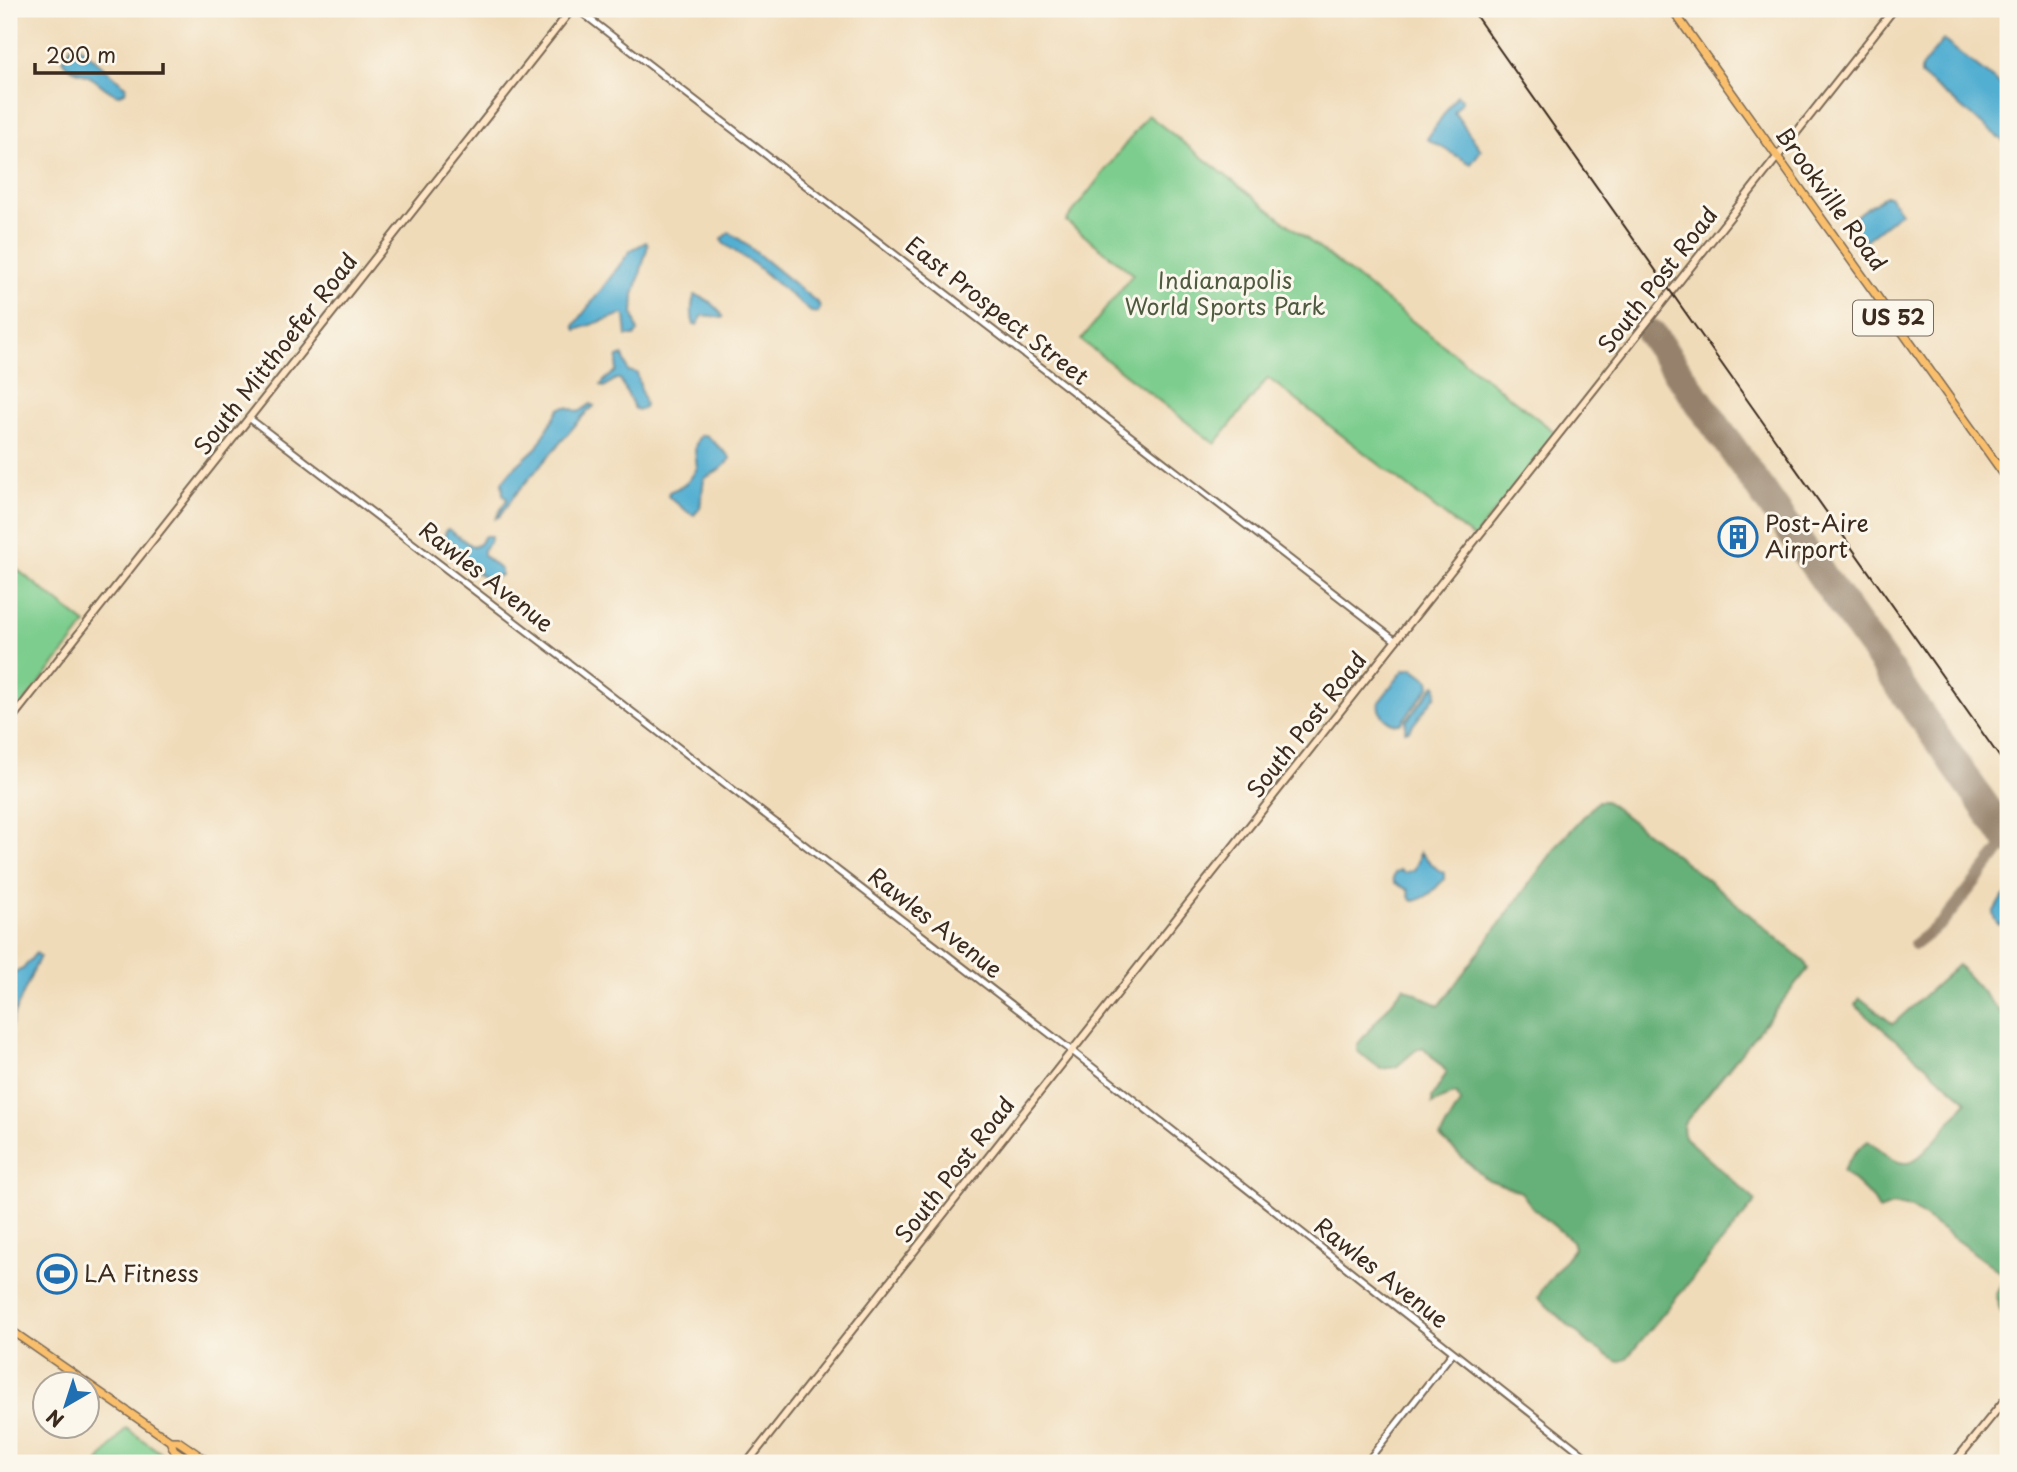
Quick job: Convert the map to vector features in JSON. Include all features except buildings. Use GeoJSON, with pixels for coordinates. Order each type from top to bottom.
{"type":"FeatureCollection","features":[{"type":"Feature","properties":{"kind":"main road","name":"South Mitthoefer Road"},"geometry":{"type":"LineString","coordinates":[[9,722],[572,9]]}},
{"type":"Feature","properties":{"kind":"main road","name":"Brookville Road"},"geometry":{"type":"LineString","coordinates":[[1672,9],[2008,480]]}},
{"type":"Feature","properties":{"kind":"main road","name":"South Post Road"},"geometry":{"type":"LineString","coordinates":[[747,1463],[1894,9]]}},
{"type":"Feature","properties":{"kind":"main road"},"geometry":{"type":"LineString","coordinates":[[9,1329],[170,1441],[179,1442],[210,1463]]}},
{"type":"Feature","properties":{"kind":"main road"},"geometry":{"type":"LineString","coordinates":[[1954,1463],[2008,1396]]}},
{"type":"Feature","properties":{"kind":"main road"},"geometry":{"type":"LineString","coordinates":[[170,1441],[174,1450],[193,1463]]}},
{"type":"Feature","properties":{"kind":"street","name":"East Prospect Street"},"geometry":{"type":"LineString","coordinates":[[577,9],[1395,641]]}},
{"type":"Feature","properties":{"kind":"street","name":"Rawles Avenue"},"geometry":{"type":"LineString","coordinates":[[249,418],[1072,1051],[1594,1463]]}},
{"type":"Feature","properties":{"kind":"street"},"geometry":{"type":"LineString","coordinates":[[1366,1463],[1453,1352]]}},
{"type":"Feature","properties":{"kind":"green space","name":"Indianapolis World Sports Park"},"geometry":{"type":"Polygon","coordinates":[[[1148,115],[1556,433],[1474,538],[1268,378],[1215,444],[1081,340],[1133,274],[1066,221],[1148,115]]]}},
{"type":"Feature","properties":{"kind":"green space"},"geometry":{"type":"Polygon","coordinates":[[[9,563],[86,624],[9,722],[9,563]]]}},
{"type":"Feature","properties":{"kind":"green space"},"geometry":{"type":"Polygon","coordinates":[[[1598,801],[1606,801],[1718,888],[1805,962],[1808,969],[1683,1125],[1684,1137],[1756,1201],[1626,1359],[1618,1362],[1591,1345],[1538,1298],[1574,1248],[1572,1241],[1533,1208],[1521,1192],[1486,1179],[1440,1137],[1460,1103],[1457,1094],[1432,1104],[1432,1098],[1447,1072],[1423,1047],[1396,1067],[1381,1069],[1357,1051],[1357,1045],[1404,987],[1439,1006],[1560,842],[1598,801]]]}},
{"type":"Feature","properties":{"kind":"green space"},"geometry":{"type":"Polygon","coordinates":[[[1958,965],[2008,1021],[2008,1322],[2003,1318],[1995,1294],[2006,1276],[1912,1208],[1892,1205],[1879,1210],[1872,1198],[1843,1171],[1854,1154],[1868,1141],[1896,1161],[1912,1161],[1929,1147],[1967,1101],[1855,1005],[1860,998],[1893,1024],[1958,965]]]}},
{"type":"Feature","properties":{"kind":"green space"},"geometry":{"type":"Polygon","coordinates":[[[126,1428],[175,1463],[98,1463],[126,1428]]]}},
{"type":"Feature","properties":{"kind":"water"},"geometry":{"type":"Polygon","coordinates":[[[1943,40],[2008,91],[2008,145],[1921,75],[1921,68],[1943,40]]]}},
{"type":"Feature","properties":{"kind":"water"},"geometry":{"type":"Polygon","coordinates":[[[73,44],[79,46],[123,84],[126,87],[125,92],[114,94],[91,77],[65,64],[62,60],[73,44]]]}},
{"type":"Feature","properties":{"kind":"water"},"geometry":{"type":"Polygon","coordinates":[[[1457,95],[1462,102],[1454,112],[1481,150],[1471,164],[1427,139],[1457,95]]]}},
{"type":"Feature","properties":{"kind":"water"},"geometry":{"type":"Polygon","coordinates":[[[1889,196],[1901,212],[1863,242],[1850,223],[1862,211],[1889,196]]]}},
{"type":"Feature","properties":{"kind":"water"},"geometry":{"type":"Polygon","coordinates":[[[729,232],[819,304],[817,313],[811,312],[755,265],[723,243],[722,239],[729,232]]]}},
{"type":"Feature","properties":{"kind":"water"},"geometry":{"type":"Polygon","coordinates":[[[646,242],[648,245],[634,295],[633,314],[638,332],[634,336],[627,336],[625,316],[622,314],[576,330],[574,326],[631,250],[646,242]]]}},
{"type":"Feature","properties":{"kind":"water"},"geometry":{"type":"Polygon","coordinates":[[[695,295],[711,303],[723,317],[703,315],[697,325],[694,325],[692,310],[695,295]]]}},
{"type":"Feature","properties":{"kind":"water"},"geometry":{"type":"Polygon","coordinates":[[[623,355],[628,371],[637,373],[645,405],[643,409],[635,409],[620,379],[604,387],[601,385],[616,371],[618,357],[623,355]]]}},
{"type":"Feature","properties":{"kind":"water"},"geometry":{"type":"Polygon","coordinates":[[[591,404],[594,406],[496,518],[507,499],[503,494],[502,482],[537,447],[559,409],[567,407],[579,412],[591,404]]]}},
{"type":"Feature","properties":{"kind":"water"},"geometry":{"type":"Polygon","coordinates":[[[706,435],[730,459],[704,479],[700,508],[694,515],[668,496],[669,492],[686,483],[694,473],[697,468],[696,444],[700,436],[706,435]]]}},
{"type":"Feature","properties":{"kind":"water"},"geometry":{"type":"Polygon","coordinates":[[[448,529],[473,547],[485,536],[491,536],[483,555],[501,570],[501,575],[486,578],[458,558],[447,544],[445,537],[448,529]]]}},
{"type":"Feature","properties":{"kind":"water"},"geometry":{"type":"Polygon","coordinates":[[[1413,668],[1429,680],[1430,686],[1400,724],[1392,723],[1381,714],[1379,702],[1404,670],[1413,668]]]}},
{"type":"Feature","properties":{"kind":"water"},"geometry":{"type":"Polygon","coordinates":[[[1435,685],[1436,695],[1409,730],[1405,731],[1406,721],[1435,685]]]}},
{"type":"Feature","properties":{"kind":"water"},"geometry":{"type":"Polygon","coordinates":[[[1420,852],[1444,873],[1444,879],[1427,896],[1413,901],[1408,890],[1393,879],[1395,873],[1400,870],[1404,873],[1414,870],[1420,852]]]}},
{"type":"Feature","properties":{"kind":"water"},"geometry":{"type":"Polygon","coordinates":[[[2008,893],[2008,922],[1999,925],[1993,913],[2008,893]]]}},
{"type":"Feature","properties":{"kind":"water"},"geometry":{"type":"Polygon","coordinates":[[[36,953],[40,956],[14,1014],[9,1035],[9,967],[16,972],[23,969],[36,953]]]}},
{"type":"Feature","properties":{"kind":"taxiway"},"geometry":{"type":"LineString","coordinates":[[1915,944],[1943,922],[2005,844],[2005,834]]}},
{"type":"Feature","properties":{"kind":"runway"},"geometry":{"type":"LineString","coordinates":[[1651,334],[2008,839]]}},
{"type":"Feature","properties":{"kind":"railway"},"geometry":{"type":"LineString","coordinates":[[1471,9],[2008,769]]}},
{"type":"Feature","properties":{"kind":"place","name":"Post-Aire Airport"},"geometry":{"type":"Point","coordinates":[1738,537]}},
{"type":"Feature","properties":{"kind":"place","name":"LA Fitness"},"geometry":{"type":"Point","coordinates":[57,1274]}}]}
